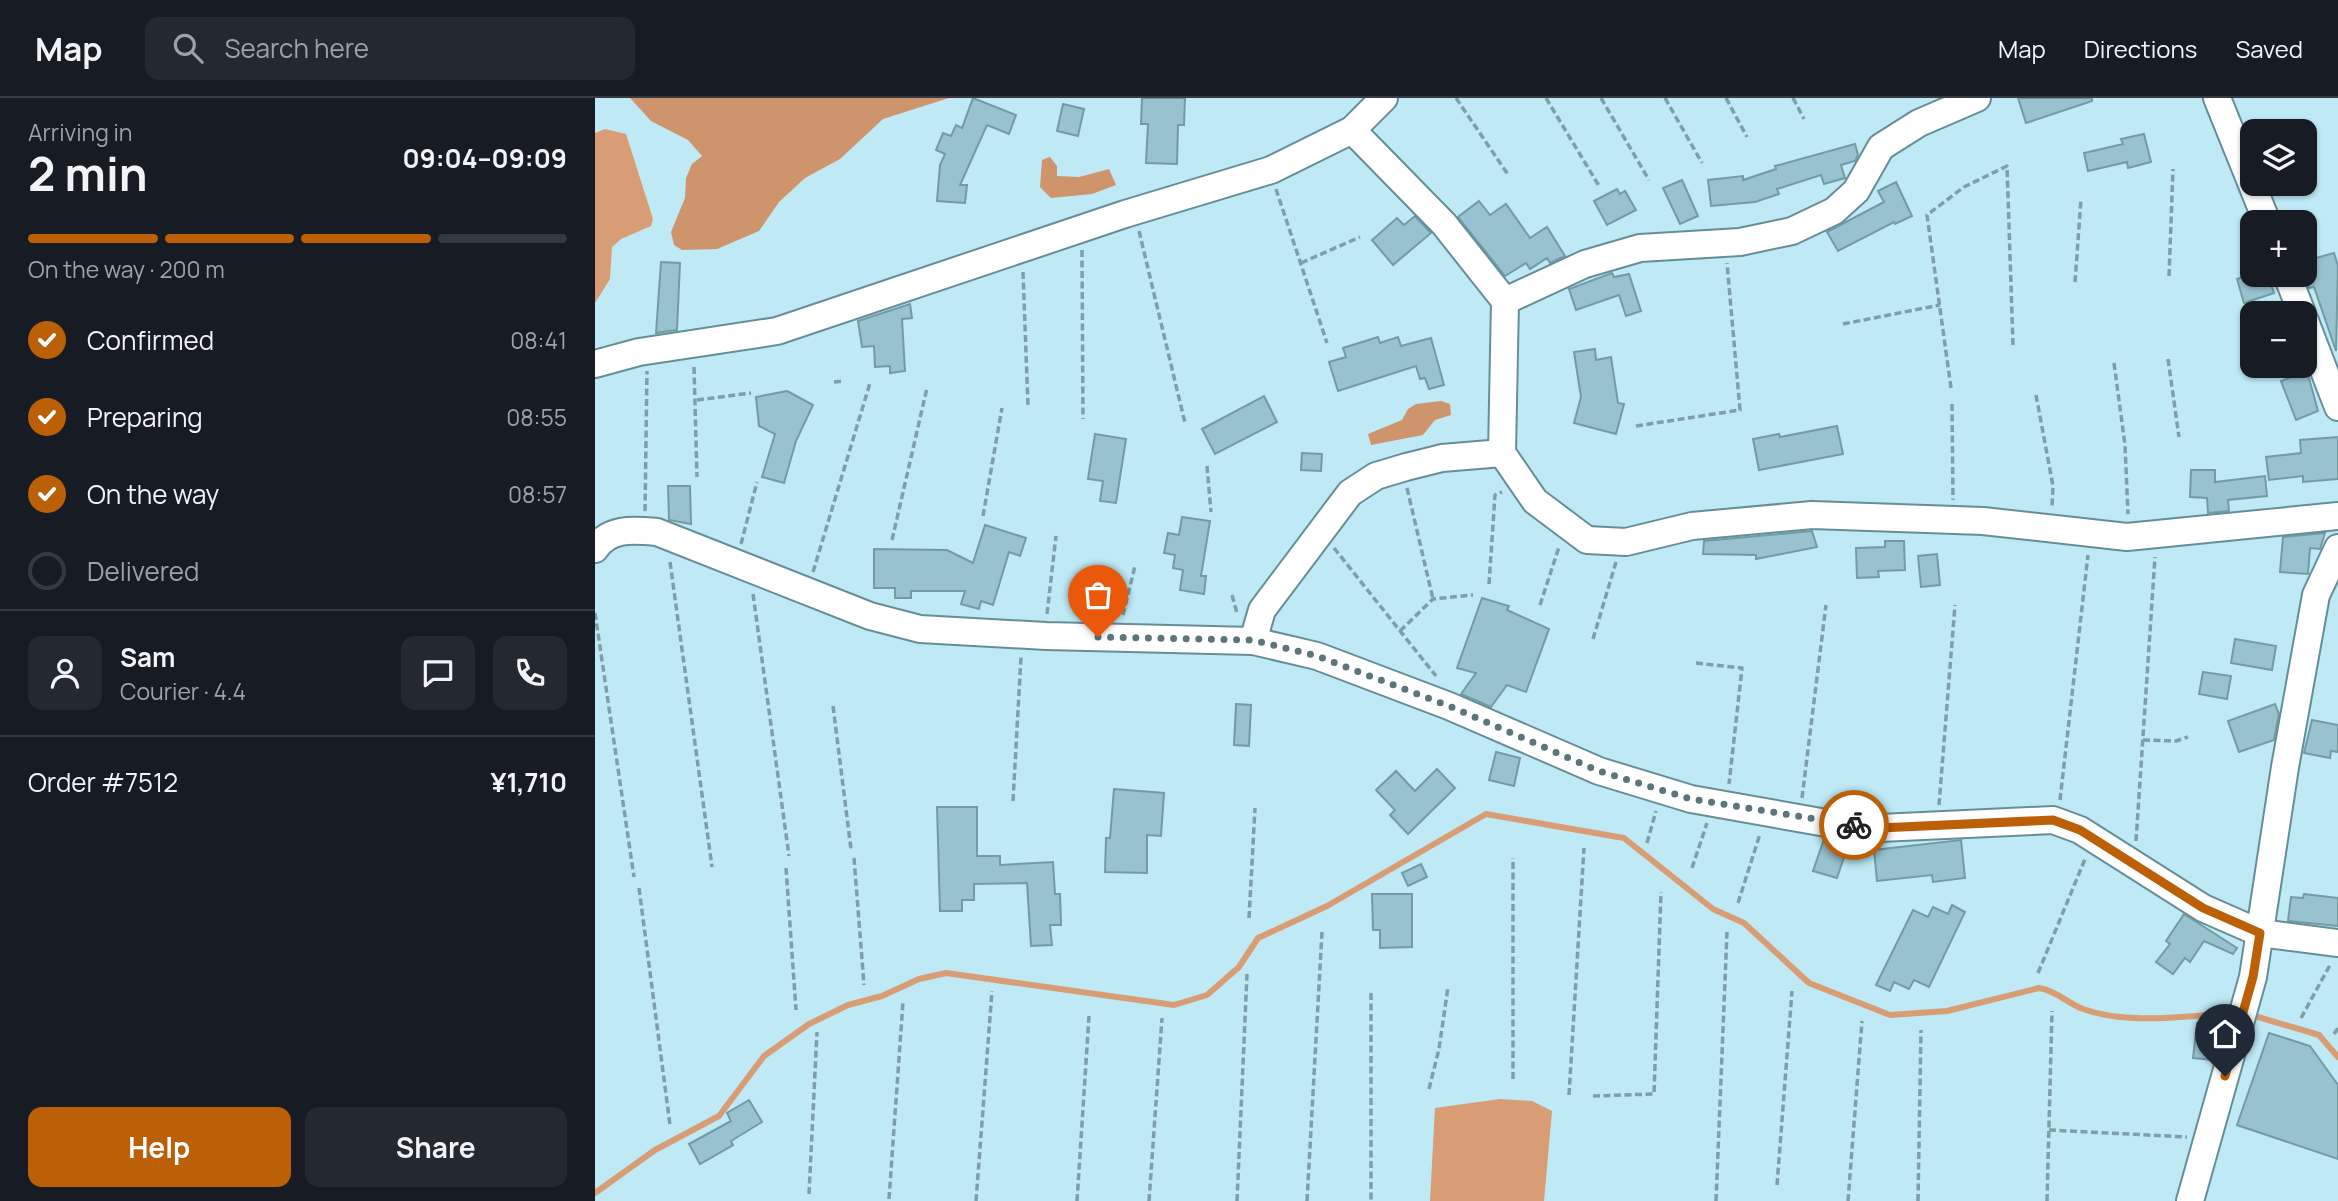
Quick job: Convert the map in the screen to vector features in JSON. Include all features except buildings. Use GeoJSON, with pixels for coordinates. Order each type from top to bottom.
{"type":"FeatureCollection","features":[{"type":"Feature","properties":{"kind":"street"},"geometry":{"type":"LineString","coordinates":[[595,364],[639,352],[777,331],[1125,214],[1271,170],[1352,130],[1384,98]]}},
{"type":"Feature","properties":{"kind":"street"},"geometry":{"type":"LineString","coordinates":[[1505,301],[1585,264],[1640,248],[1740,243],[1791,231],[1834,211],[1856,191],[1881,147],[1919,123],[1977,98]]}},
{"type":"Feature","properties":{"kind":"street"},"geometry":{"type":"LineString","coordinates":[[2217,98],[2262,210]]}},
{"type":"Feature","properties":{"kind":"street"},"geometry":{"type":"LineString","coordinates":[[1352,130],[1444,224],[1505,301],[1502,453],[1535,501],[1587,540],[1626,542],[1692,526],[1811,516],[1983,521],[2127,537],[2338,516]]}},
{"type":"Feature","properties":{"kind":"street"},"geometry":{"type":"LineString","coordinates":[[2317,352],[2338,407]]}},
{"type":"Feature","properties":{"kind":"street"},"geometry":{"type":"LineString","coordinates":[[1253,640],[1262,610],[1350,493],[1377,476],[1406,467],[1442,458],[1502,453]]}},
{"type":"Feature","properties":{"kind":"street"},"geometry":{"type":"LineString","coordinates":[[596,543],[626,530],[657,532],[870,615],[920,629],[1046,636],[1253,640],[1317,656],[1449,706],[1599,771],[1691,799],[1832,824],[1880,828],[2053,820],[2080,830],[2203,908],[2260,933],[2337,949]]}},
{"type":"Feature","properties":{"kind":"street"},"geometry":{"type":"LineString","coordinates":[[2190,1201],[2253,977],[2285,767],[2316,595],[2338,548]]}},
{"type":"Feature","properties":{"kind":"path"},"geometry":{"type":"LineString","coordinates":[[1456,98],[1509,176]]}},
{"type":"Feature","properties":{"kind":"path"},"geometry":{"type":"LineString","coordinates":[[1546,98],[1599,186]]}},
{"type":"Feature","properties":{"kind":"path"},"geometry":{"type":"LineString","coordinates":[[1601,98],[1649,180]]}},
{"type":"Feature","properties":{"kind":"path"},"geometry":{"type":"LineString","coordinates":[[1665,98],[1702,163]]}},
{"type":"Feature","properties":{"kind":"path"},"geometry":{"type":"LineString","coordinates":[[1726,98],[1747,137]]}},
{"type":"Feature","properties":{"kind":"path"},"geometry":{"type":"LineString","coordinates":[[1793,98],[1804,119]]}},
{"type":"Feature","properties":{"kind":"path"},"geometry":{"type":"LineString","coordinates":[[1951,387],[1927,215],[1964,187],[2007,166],[2013,345]]}},
{"type":"Feature","properties":{"kind":"path"},"geometry":{"type":"LineString","coordinates":[[2169,276],[2172,169]]}},
{"type":"Feature","properties":{"kind":"path"},"geometry":{"type":"LineString","coordinates":[[1273,182],[1328,343]]}},
{"type":"Feature","properties":{"kind":"path"},"geometry":{"type":"LineString","coordinates":[[2075,282],[2081,199]]}},
{"type":"Feature","properties":{"kind":"path"},"geometry":{"type":"LineString","coordinates":[[1137,224],[1185,423]]}},
{"type":"Feature","properties":{"kind":"path"},"geometry":{"type":"LineString","coordinates":[[1301,264],[1360,237]]}},
{"type":"Feature","properties":{"kind":"path"},"geometry":{"type":"LineString","coordinates":[[1081,241],[1083,419]]}},
{"type":"Feature","properties":{"kind":"path"},"geometry":{"type":"LineString","coordinates":[[1636,426],[1740,410],[1726,255]]}},
{"type":"Feature","properties":{"kind":"path"},"geometry":{"type":"LineString","coordinates":[[1022,261],[1028,406]]}},
{"type":"Feature","properties":{"kind":"path"},"geometry":{"type":"LineString","coordinates":[[1843,324],[1940,306]]}},
{"type":"Feature","properties":{"kind":"path"},"geometry":{"type":"LineString","coordinates":[[645,516],[647,359]]}},
{"type":"Feature","properties":{"kind":"path"},"geometry":{"type":"LineString","coordinates":[[2168,359],[2179,437]]}},
{"type":"Feature","properties":{"kind":"path"},"geometry":{"type":"LineString","coordinates":[[694,363],[697,477]]}},
{"type":"Feature","properties":{"kind":"path"},"geometry":{"type":"LineString","coordinates":[[2115,363],[2125,446],[2128,523]]}},
{"type":"Feature","properties":{"kind":"path"},"geometry":{"type":"LineString","coordinates":[[834,382],[843,381]]}},
{"type":"Feature","properties":{"kind":"path"},"geometry":{"type":"LineString","coordinates":[[811,577],[870,383]]}},
{"type":"Feature","properties":{"kind":"path"},"geometry":{"type":"LineString","coordinates":[[892,541],[927,388]]}},
{"type":"Feature","properties":{"kind":"path"},"geometry":{"type":"LineString","coordinates":[[697,400],[751,393]]}},
{"type":"Feature","properties":{"kind":"path"},"geometry":{"type":"LineString","coordinates":[[2036,396],[2053,486],[2052,513]]}},
{"type":"Feature","properties":{"kind":"path"},"geometry":{"type":"LineString","coordinates":[[1952,404],[1953,508]]}},
{"type":"Feature","properties":{"kind":"path"},"geometry":{"type":"LineString","coordinates":[[983,516],[1002,408]]}},
{"type":"Feature","properties":{"kind":"path"},"geometry":{"type":"LineString","coordinates":[[1207,466],[1211,512]]}},
{"type":"Feature","properties":{"kind":"path"},"geometry":{"type":"LineString","coordinates":[[1404,479],[1433,599]]}},
{"type":"Feature","properties":{"kind":"path"},"geometry":{"type":"LineString","coordinates":[[739,551],[757,482]]}},
{"type":"Feature","properties":{"kind":"path"},"geometry":{"type":"LineString","coordinates":[[1489,584],[1495,495],[1504,491]]}},
{"type":"Feature","properties":{"kind":"path"},"geometry":{"type":"LineString","coordinates":[[1045,627],[1056,536]]}},
{"type":"Feature","properties":{"kind":"path"},"geometry":{"type":"LineString","coordinates":[[1326,538],[1443,685]]}},
{"type":"Feature","properties":{"kind":"path"},"geometry":{"type":"LineString","coordinates":[[1540,605],[1562,538]]}},
{"type":"Feature","properties":{"kind":"path"},"geometry":{"type":"LineString","coordinates":[[1593,639],[1619,553]]}},
{"type":"Feature","properties":{"kind":"path"},"geometry":{"type":"LineString","coordinates":[[2060,804],[2088,555]]}},
{"type":"Feature","properties":{"kind":"path"},"geometry":{"type":"LineString","coordinates":[[2136,845],[2155,557]]}},
{"type":"Feature","properties":{"kind":"path"},"geometry":{"type":"LineString","coordinates":[[670,560],[712,867]]}},
{"type":"Feature","properties":{"kind":"path"},"geometry":{"type":"LineString","coordinates":[[1120,626],[1135,566]]}},
{"type":"Feature","properties":{"kind":"path"},"geometry":{"type":"LineString","coordinates":[[753,592],[789,856]]}},
{"type":"Feature","properties":{"kind":"path"},"geometry":{"type":"LineString","coordinates":[[1400,631],[1433,599],[1473,595]]}},
{"type":"Feature","properties":{"kind":"path"},"geometry":{"type":"LineString","coordinates":[[1938,816],[1955,605]]}},
{"type":"Feature","properties":{"kind":"path"},"geometry":{"type":"LineString","coordinates":[[1801,807],[1826,606]]}},
{"type":"Feature","properties":{"kind":"path"},"geometry":{"type":"LineString","coordinates":[[595,613],[634,877]]}},
{"type":"Feature","properties":{"kind":"path"},"geometry":{"type":"LineString","coordinates":[[1013,802],[1021,651]]}},
{"type":"Feature","properties":{"kind":"path"},"geometry":{"type":"LineString","coordinates":[[1696,663],[1742,668],[1727,797]]}},
{"type":"Feature","properties":{"kind":"path"},"geometry":{"type":"LineString","coordinates":[[833,706],[851,849]]}},
{"type":"Feature","properties":{"kind":"path"},"geometry":{"type":"LineString","coordinates":[[2143,740],[2176,741],[2188,737]]}},
{"type":"Feature","properties":{"kind":"path"},"geometry":{"type":"LineString","coordinates":[[1647,843],[1659,802]]}},
{"type":"Feature","properties":{"kind":"path"},"geometry":{"type":"LineString","coordinates":[[1249,918],[1255,808]]}},
{"type":"Feature","properties":{"kind":"path"},"geometry":{"type":"LineString","coordinates":[[1692,868],[1709,814]]}},
{"type":"Feature","properties":{"kind":"path"},"geometry":{"type":"LineString","coordinates":[[1738,903],[1763,825]]}},
{"type":"Feature","properties":{"kind":"path"},"geometry":{"type":"LineString","coordinates":[[1569,1095],[1584,848]]}},
{"type":"Feature","properties":{"kind":"path"},"geometry":{"type":"LineString","coordinates":[[2038,973],[2089,849]]}},
{"type":"Feature","properties":{"kind":"path"},"geometry":{"type":"LineString","coordinates":[[854,858],[864,985]]}},
{"type":"Feature","properties":{"kind":"path"},"geometry":{"type":"LineString","coordinates":[[1513,858],[1513,1079]]}},
{"type":"Feature","properties":{"kind":"path"},"geometry":{"type":"LineString","coordinates":[[786,868],[796,1010]]}},
{"type":"Feature","properties":{"kind":"path"},"geometry":{"type":"LineString","coordinates":[[639,888],[670,1125]]}},
{"type":"Feature","properties":{"kind":"path"},"geometry":{"type":"LineString","coordinates":[[1593,1096],[1654,1094],[1661,892]]}},
{"type":"Feature","properties":{"kind":"path"},"geometry":{"type":"LineString","coordinates":[[1307,1201],[1322,932]]}},
{"type":"Feature","properties":{"kind":"path"},"geometry":{"type":"LineString","coordinates":[[1716,1201],[1727,932]]}},
{"type":"Feature","properties":{"kind":"path"},"geometry":{"type":"LineString","coordinates":[[2301,1018],[2337,949]]}},
{"type":"Feature","properties":{"kind":"path"},"geometry":{"type":"LineString","coordinates":[[1237,1201],[1247,974]]}},
{"type":"Feature","properties":{"kind":"path"},"geometry":{"type":"LineString","coordinates":[[1429,1089],[1439,1049],[1448,987]]}},
{"type":"Feature","properties":{"kind":"path"},"geometry":{"type":"LineString","coordinates":[[1777,1185],[1792,991]]}},
{"type":"Feature","properties":{"kind":"path"},"geometry":{"type":"LineString","coordinates":[[976,1201],[992,992]]}},
{"type":"Feature","properties":{"kind":"path"},"geometry":{"type":"LineString","coordinates":[[1371,993],[1371,1201]]}},
{"type":"Feature","properties":{"kind":"path"},"geometry":{"type":"LineString","coordinates":[[889,1199],[903,1002]]}},
{"type":"Feature","properties":{"kind":"path"},"geometry":{"type":"LineString","coordinates":[[2047,1201],[2052,1011]]}},
{"type":"Feature","properties":{"kind":"path"},"geometry":{"type":"LineString","coordinates":[[1077,1201],[1089,1016]]}},
{"type":"Feature","properties":{"kind":"path"},"geometry":{"type":"LineString","coordinates":[[1149,1201],[1162,1018]]}},
{"type":"Feature","properties":{"kind":"path"},"geometry":{"type":"LineString","coordinates":[[1848,1201],[1862,1021]]}},
{"type":"Feature","properties":{"kind":"path"},"geometry":{"type":"LineString","coordinates":[[2334,1034],[2338,1028]]}},
{"type":"Feature","properties":{"kind":"path"},"geometry":{"type":"LineString","coordinates":[[1918,1201],[1921,1030]]}},
{"type":"Feature","properties":{"kind":"path"},"geometry":{"type":"LineString","coordinates":[[809,1194],[817,1032]]}},
{"type":"Feature","properties":{"kind":"path"},"geometry":{"type":"LineString","coordinates":[[2049,1130],[2195,1138]]}},
{"type":"Feature","properties":{"kind":"shaded area"},"geometry":{"type":"Polygon","coordinates":[[[630,98],[949,98],[883,119],[840,159],[805,178],[779,202],[759,231],[717,249],[682,250],[674,245],[671,232],[685,198],[686,178],[692,164],[702,156],[688,140],[651,121],[630,98]]]}},
{"type":"Feature","properties":{"kind":"shaded area"},"geometry":{"type":"Polygon","coordinates":[[[605,129],[626,134],[653,219],[651,226],[621,239],[612,247],[610,279],[595,303],[595,133],[605,129]]]}},
{"type":"Feature","properties":{"kind":"shaded area"},"geometry":{"type":"Polygon","coordinates":[[[1050,157],[1057,166],[1057,176],[1079,177],[1109,169],[1116,185],[1092,194],[1051,198],[1040,187],[1042,160],[1050,157]]]}},
{"type":"Feature","properties":{"kind":"shaded area"},"geometry":{"type":"Polygon","coordinates":[[[1441,401],[1450,404],[1451,415],[1435,420],[1423,435],[1371,445],[1368,434],[1402,420],[1408,409],[1416,404],[1441,401]]]}},
{"type":"Feature","properties":{"kind":"shaded area"},"geometry":{"type":"Polygon","coordinates":[[[1500,1099],[1532,1101],[1552,1111],[1544,1201],[1430,1201],[1435,1108],[1500,1099]]]}},
{"type":"Feature","properties":{"kind":"waterway"},"geometry":{"type":"LineString","coordinates":[[595,1193],[655,1150],[719,1116],[764,1056],[809,1024],[848,1005],[882,996],[919,979],[946,973],[1174,1005],[1207,995],[1239,967],[1258,938],[1327,906],[1486,814],[1624,838],[1713,909],[1744,923],[1809,983],[1890,1015],[1947,1011],[2039,988],[2083,1009],[2120,1017],[2160,1018],[2237,1013]]}},
{"type":"Feature","properties":{"kind":"waterway"},"geometry":{"type":"LineString","coordinates":[[2248,1014],[2319,1035],[2338,1057]]}},
{"type":"Feature","properties":{"kind":"way so far"},"geometry":{"type":"LineString","coordinates":[[1098,637],[1253,640],[1317,656],[1449,706],[1599,771],[1691,799],[1832,824],[1854,825]]}},
{"type":"Feature","properties":{"kind":"route"},"geometry":{"type":"LineString","coordinates":[[1854,825],[1880,828],[2028,819],[2053,820],[2080,830],[2203,908],[2260,933],[2253,977],[2225,1076]]}}]}
